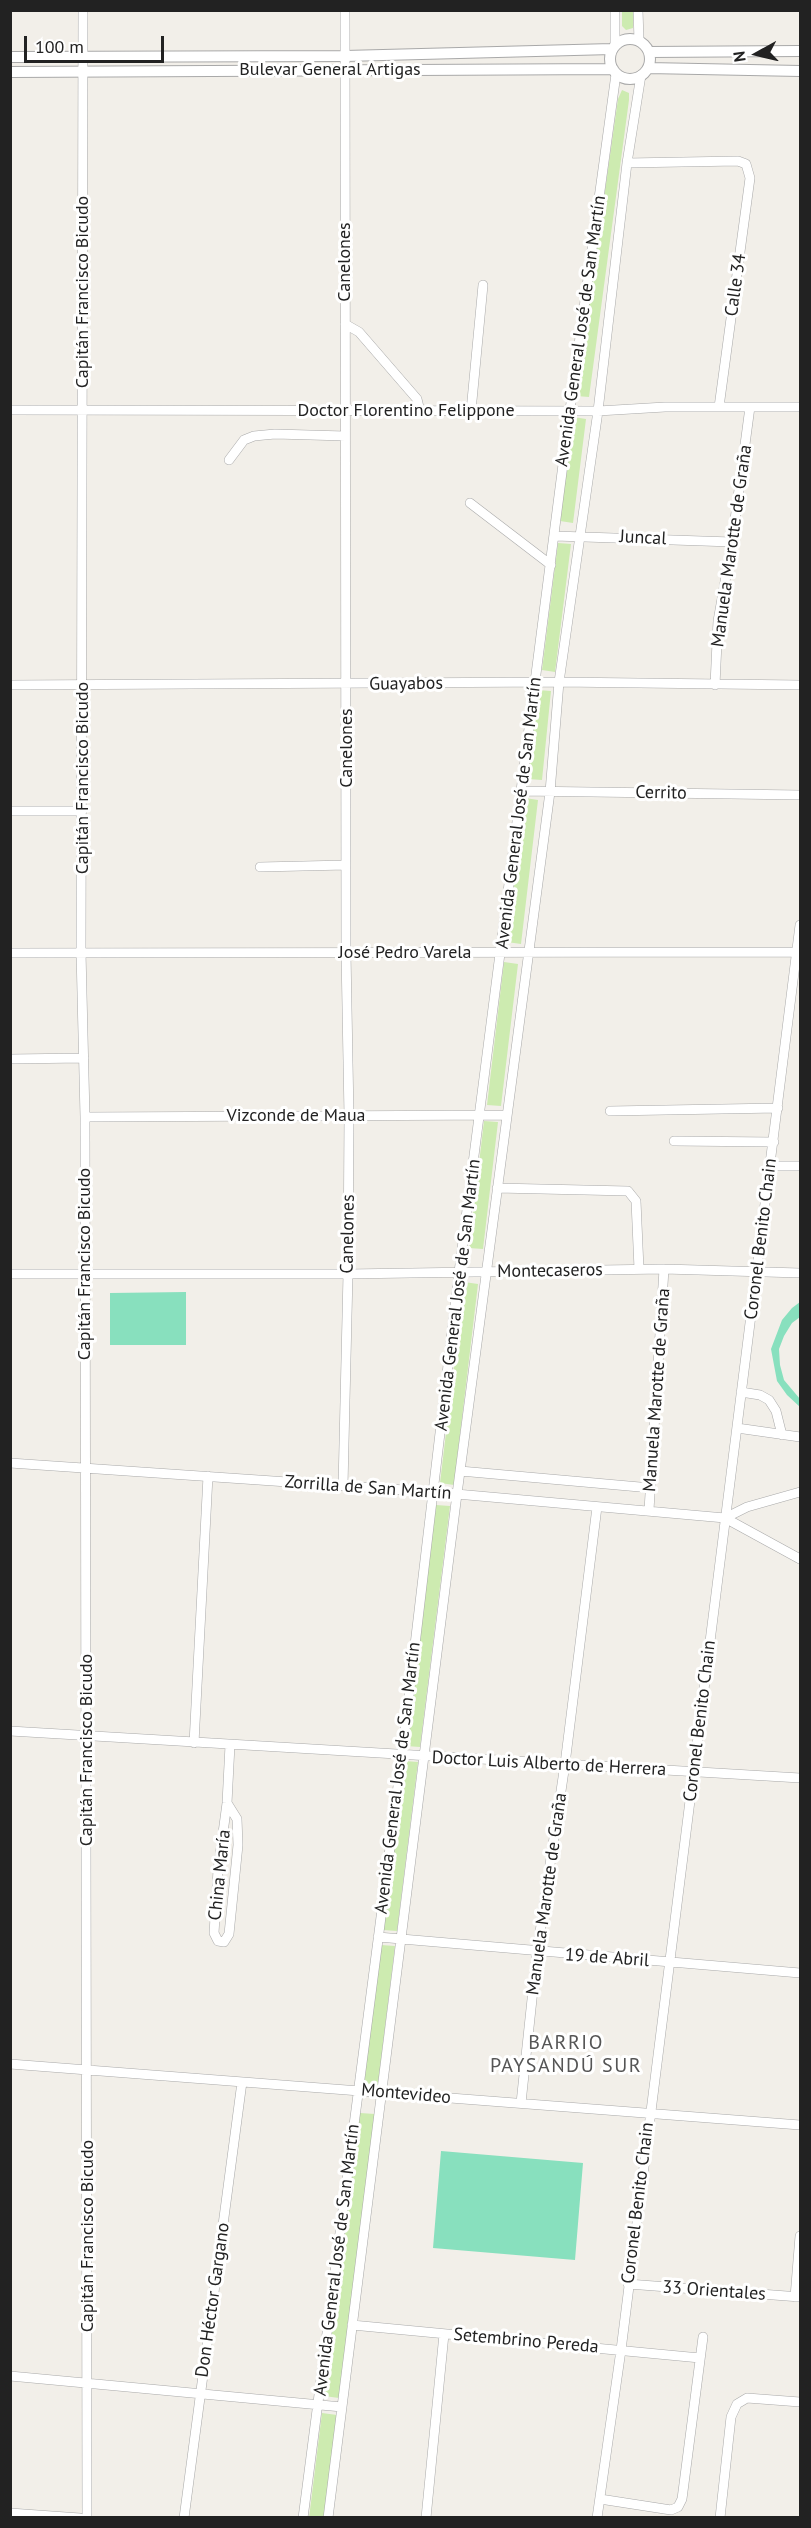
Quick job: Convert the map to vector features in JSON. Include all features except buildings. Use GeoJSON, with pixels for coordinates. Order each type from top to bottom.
{"type":"FeatureCollection","features":[{"type":"Feature","properties":{"kind":"street","name":"Capitán Francisco Bicudo"},"geometry":{"type":"LineString","coordinates":[[83,10],[81,952],[85,1117],[87,2517]]}},
{"type":"Feature","properties":{"kind":"street","name":"Canelones"},"geometry":{"type":"LineString","coordinates":[[342,1486],[348,1274],[349,1116],[346,953],[345,10]]}},
{"type":"Feature","properties":{"kind":"street"},"geometry":{"type":"LineString","coordinates":[[615,10],[614,47],[609,59],[614,71],[626,78],[644,72],[801,71]]}},
{"type":"Feature","properties":{"kind":"street"},"geometry":{"type":"LineString","coordinates":[[638,10],[639,41]]}},
{"type":"Feature","properties":{"kind":"street"},"geometry":{"type":"LineString","coordinates":[[614,47],[629,38],[639,41],[649,52],[801,51]]}},
{"type":"Feature","properties":{"kind":"street","name":"Bulevar General Artigas"},"geometry":{"type":"LineString","coordinates":[[10,57],[345,56],[614,47]]}},
{"type":"Feature","properties":{"kind":"street"},"geometry":{"type":"LineString","coordinates":[[644,72],[649,52]]}},
{"type":"Feature","properties":{"kind":"street","name":"Bulevar General Artigas"},"geometry":{"type":"LineString","coordinates":[[10,72],[345,69],[614,71]]}},
{"type":"Feature","properties":{"kind":"street","name":"Avenida General José de San Martín"},"geometry":{"type":"LineString","coordinates":[[303,2517],[402,1755],[459,1272],[614,71]]}},
{"type":"Feature","properties":{"kind":"street","name":"Avenida General José de San Martín"},"geometry":{"type":"LineString","coordinates":[[328,2517],[457,1494],[550,792],[559,682],[598,411],[627,163],[644,72]]}},
{"type":"Feature","properties":{"kind":"street","name":"Calle 34"},"geometry":{"type":"LineString","coordinates":[[627,163],[738,161],[746,164],[750,178],[719,407]]}},
{"type":"Feature","properties":{"kind":"street"},"geometry":{"type":"LineString","coordinates":[[471,411],[483,285]]}},
{"type":"Feature","properties":{"kind":"street"},"geometry":{"type":"LineString","coordinates":[[345,324],[359,332],[417,399],[420,411]]}},
{"type":"Feature","properties":{"kind":"street","name":"Manuela Marotte de Graña"},"geometry":{"type":"LineString","coordinates":[[715,685],[718,621],[732,542],[750,407]]}},
{"type":"Feature","properties":{"kind":"street","name":"Doctor Florentino Felippone"},"geometry":{"type":"LineString","coordinates":[[10,410],[346,412],[801,407]]}},
{"type":"Feature","properties":{"kind":"street"},"geometry":{"type":"LineString","coordinates":[[229,460],[244,440],[254,436],[275,434],[345,436]]}},
{"type":"Feature","properties":{"kind":"street"},"geometry":{"type":"LineString","coordinates":[[470,503],[551,565]]}},
{"type":"Feature","properties":{"kind":"street","name":"Juncal"},"geometry":{"type":"LineString","coordinates":[[555,536],[580,535],[732,542]]}},
{"type":"Feature","properties":{"kind":"street","name":"Guayabos"},"geometry":{"type":"LineString","coordinates":[[10,685],[535,682],[801,685]]}},
{"type":"Feature","properties":{"kind":"street","name":"Cerrito"},"geometry":{"type":"LineString","coordinates":[[522,791],[801,795]]}},
{"type":"Feature","properties":{"kind":"street"},"geometry":{"type":"LineString","coordinates":[[10,811],[82,811]]}},
{"type":"Feature","properties":{"kind":"street"},"geometry":{"type":"LineString","coordinates":[[260,867],[346,865]]}},
{"type":"Feature","properties":{"kind":"street","name":"Coronel Benito Chain"},"geometry":{"type":"LineString","coordinates":[[597,2517],[621,2350],[649,2112],[801,925]]}},
{"type":"Feature","properties":{"kind":"street","name":"José Pedro Varela"},"geometry":{"type":"LineString","coordinates":[[10,953],[799,952]]}},
{"type":"Feature","properties":{"kind":"street"},"geometry":{"type":"LineString","coordinates":[[10,1059],[84,1058]]}},
{"type":"Feature","properties":{"kind":"street"},"geometry":{"type":"LineString","coordinates":[[610,1111],[778,1108]]}},
{"type":"Feature","properties":{"kind":"street","name":"Vizconde de Maua"},"geometry":{"type":"LineString","coordinates":[[85,1117],[507,1115]]}},
{"type":"Feature","properties":{"kind":"street"},"geometry":{"type":"LineString","coordinates":[[674,1141],[774,1142]]}},
{"type":"Feature","properties":{"kind":"street"},"geometry":{"type":"LineString","coordinates":[[771,1166],[801,1166]]}},
{"type":"Feature","properties":{"kind":"street"},"geometry":{"type":"LineString","coordinates":[[497,1188],[628,1191],[636,1201],[639,1269]]}},
{"type":"Feature","properties":{"kind":"street","name":"Montecaseros"},"geometry":{"type":"LineString","coordinates":[[10,1274],[348,1274],[639,1269],[801,1273]]}},
{"type":"Feature","properties":{"kind":"street","name":"Manuela Marotte de Graña"},"geometry":{"type":"LineString","coordinates":[[649,1510],[664,1269]]}},
{"type":"Feature","properties":{"kind":"street"},"geometry":{"type":"LineString","coordinates":[[741,1392],[760,1395],[769,1400],[776,1411],[782,1435]]}},
{"type":"Feature","properties":{"kind":"street"},"geometry":{"type":"LineString","coordinates":[[736,1428],[801,1437]]}},
{"type":"Feature","properties":{"kind":"street","name":"Zorrilla de San Martín"},"geometry":{"type":"LineString","coordinates":[[10,1463],[434,1492],[725,1518],[801,1559]]}},
{"type":"Feature","properties":{"kind":"street"},"geometry":{"type":"LineString","coordinates":[[460,1471],[651,1488]]}},
{"type":"Feature","properties":{"kind":"street"},"geometry":{"type":"LineString","coordinates":[[194,1743],[208,1476]]}},
{"type":"Feature","properties":{"kind":"street"},"geometry":{"type":"LineString","coordinates":[[725,1518],[747,1507],[801,1492]]}},
{"type":"Feature","properties":{"kind":"street","name":"Manuela Marotte de Graña"},"geometry":{"type":"LineString","coordinates":[[521,2103],[537,1952],[565,1764],[597,1507]]}},
{"type":"Feature","properties":{"kind":"street","name":"Doctor Luis Alberto de Herrera"},"geometry":{"type":"LineString","coordinates":[[10,1731],[801,1778]]}},
{"type":"Feature","properties":{"kind":"street","name":"China María"},"geometry":{"type":"LineString","coordinates":[[227,1803],[237,1819],[238,1845],[229,1934],[224,1942],[218,1941],[214,1933],[218,1870],[227,1803],[230,1745]]}},
{"type":"Feature","properties":{"kind":"street","name":"19 de Abril"},"geometry":{"type":"LineString","coordinates":[[378,1937],[801,1973]]}},
{"type":"Feature","properties":{"kind":"street","name":"Montevideo"},"geometry":{"type":"LineString","coordinates":[[10,2064],[801,2124]]}},
{"type":"Feature","properties":{"kind":"street","name":"Don Héctor Gargano"},"geometry":{"type":"LineString","coordinates":[[184,2517],[242,2082]]}},
{"type":"Feature","properties":{"kind":"street"},"geometry":{"type":"LineString","coordinates":[[798,2297],[801,2236]]}},
{"type":"Feature","properties":{"kind":"street","name":"33 Orientales"},"geometry":{"type":"LineString","coordinates":[[628,2284],[798,2297]]}},
{"type":"Feature","properties":{"kind":"street","name":"Setembrino Pereda"},"geometry":{"type":"LineString","coordinates":[[352,2325],[700,2358]]}},
{"type":"Feature","properties":{"kind":"street"},"geometry":{"type":"LineString","coordinates":[[426,2517],[444,2334]]}},
{"type":"Feature","properties":{"kind":"street"},"geometry":{"type":"LineString","coordinates":[[600,2499],[671,2510],[678,2507],[681,2499],[703,2337]]}},
{"type":"Feature","properties":{"kind":"street"},"geometry":{"type":"LineString","coordinates":[[10,2376],[342,2407]]}},
{"type":"Feature","properties":{"kind":"street"},"geometry":{"type":"LineString","coordinates":[[720,2517],[731,2417],[737,2404],[747,2398],[801,2402]]}},
{"type":"Feature","properties":{"kind":"street"},"geometry":{"type":"LineString","coordinates":[[10,2512],[80,2517]]}},
{"type":"Feature","properties":{"kind":"green space"},"geometry":{"type":"Polygon","coordinates":[[[622,11],[634,11],[633,28],[626,30],[622,26],[622,11]]]}},
{"type":"Feature","properties":{"kind":"green space"},"geometry":{"type":"Polygon","coordinates":[[[622,90],[629,93],[629,100],[589,397],[576,396],[618,99],[622,90]]]}},
{"type":"Feature","properties":{"kind":"green space"},"geometry":{"type":"Polygon","coordinates":[[[573,417],[586,419],[573,523],[560,521],[573,417]]]}},
{"type":"Feature","properties":{"kind":"green space"},"geometry":{"type":"Polygon","coordinates":[[[558,543],[571,544],[555,672],[542,670],[558,543]]]}},
{"type":"Feature","properties":{"kind":"green space"},"geometry":{"type":"Polygon","coordinates":[[[538,690],[551,691],[542,780],[528,779],[538,690]]]}},
{"type":"Feature","properties":{"kind":"green space"},"geometry":{"type":"Polygon","coordinates":[[[525,798],[538,800],[521,944],[507,942],[525,798]]]}},
{"type":"Feature","properties":{"kind":"green space"},"geometry":{"type":"Polygon","coordinates":[[[504,962],[518,964],[501,1106],[487,1105],[504,962]]]}},
{"type":"Feature","properties":{"kind":"green space"},"geometry":{"type":"Polygon","coordinates":[[[484,1121],[498,1122],[483,1249],[469,1248],[484,1121]]]}},
{"type":"Feature","properties":{"kind":"green space"},"geometry":{"type":"Polygon","coordinates":[[[464,1282],[478,1284],[454,1485],[440,1483],[464,1282]]]}},
{"type":"Feature","properties":{"kind":"green space"},"geometry":{"type":"Polygon","coordinates":[[[186,1292],[186,1345],[110,1345],[110,1293],[186,1292]]]}},
{"type":"Feature","properties":{"kind":"green space"},"geometry":{"type":"Polygon","coordinates":[[[800,1302],[800,1317],[792,1323],[779,1349],[784,1380],[800,1399],[800,1407],[777,1381],[771,1349],[782,1320],[800,1302]]]}},
{"type":"Feature","properties":{"kind":"green space"},"geometry":{"type":"Polygon","coordinates":[[[436,1505],[450,1506],[420,1747],[406,1746],[436,1505]]]}},
{"type":"Feature","properties":{"kind":"green space"},"geometry":{"type":"Polygon","coordinates":[[[404,1761],[418,1762],[397,1931],[383,1930],[404,1761]]]}},
{"type":"Feature","properties":{"kind":"green space"},"geometry":{"type":"Polygon","coordinates":[[[381,1945],[395,1946],[378,2085],[364,2083],[381,1945]]]}},
{"type":"Feature","properties":{"kind":"green space"},"geometry":{"type":"Polygon","coordinates":[[[360,2113],[375,2114],[339,2398],[324,2396],[360,2113]]]}},
{"type":"Feature","properties":{"kind":"green space"},"geometry":{"type":"Polygon","coordinates":[[[441,2151],[583,2163],[575,2260],[433,2248],[441,2151]]]}},
{"type":"Feature","properties":{"kind":"green space"},"geometry":{"type":"Polygon","coordinates":[[[322,2413],[337,2415],[324,2517],[309,2518],[322,2413]]]}},
{"type":"Feature","properties":{"kind":"district","name":"BARRIO PAYSANDÚ SUR"},"geometry":{"type":"Point","coordinates":[566,2054]}}]}
